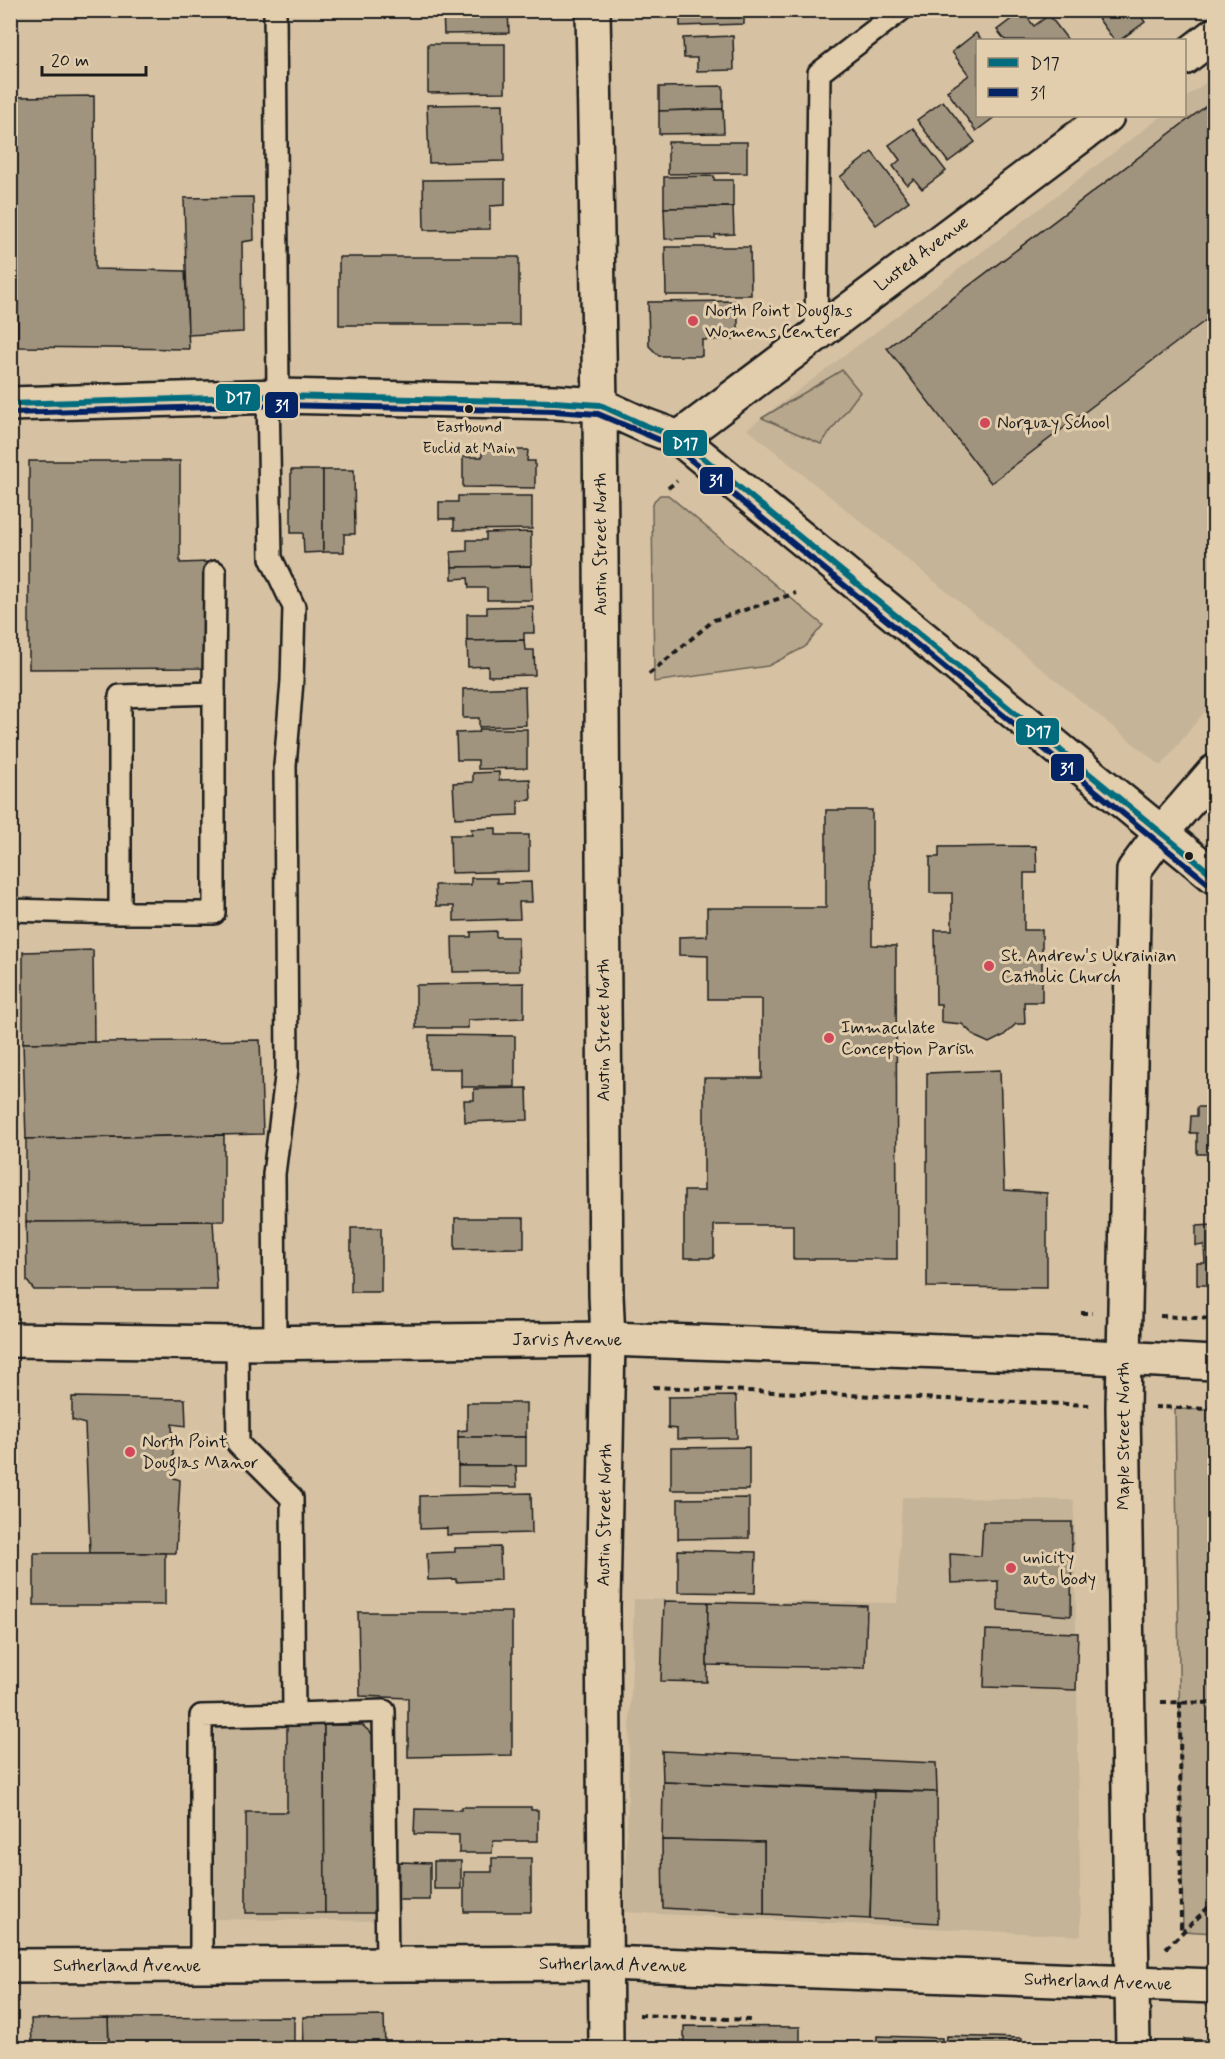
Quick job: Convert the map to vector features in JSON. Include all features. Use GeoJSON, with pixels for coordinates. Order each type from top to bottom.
{"type":"FeatureCollection","features":[{"type":"Feature","properties":{"kind":"street","name":"Austin Street North"},"geometry":{"type":"LineString","coordinates":[[593,10],[600,405],[608,1339],[603,1607],[606,2049]]}},
{"type":"Feature","properties":{"kind":"street"},"geometry":{"type":"LineString","coordinates":[[1186,57],[1215,35]]}},
{"type":"Feature","properties":{"kind":"street","name":"Lusted Avenue"},"geometry":{"type":"LineString","coordinates":[[679,438],[1106,117]]}},
{"type":"Feature","properties":{"kind":"street"},"geometry":{"type":"LineString","coordinates":[[10,404],[273,396],[600,405],[679,438],[1215,876]]}},
{"type":"Feature","properties":{"kind":"street","name":"Maple Street North"},"geometry":{"type":"LineString","coordinates":[[1133,2049],[1123,1358],[1134,870],[1161,832],[1215,772]]}},
{"type":"Feature","properties":{"kind":"street","name":"Jarvis Avenue"},"geometry":{"type":"LineString","coordinates":[[10,1340],[237,1343],[608,1339],[1215,1363]]}},
{"type":"Feature","properties":{"kind":"street","name":"Sutherland Avenue"},"geometry":{"type":"LineString","coordinates":[[10,1966],[606,1964],[1215,1986]]}},
{"type":"Feature","properties":{"kind":"lane"},"geometry":{"type":"LineString","coordinates":[[275,10],[271,558],[294,607],[292,681],[285,766],[287,1069],[274,1174],[275,1342]]}},
{"type":"Feature","properties":{"kind":"lane"},"geometry":{"type":"LineString","coordinates":[[816,333],[819,73],[901,10]]}},
{"type":"Feature","properties":{"kind":"lane"},"geometry":{"type":"LineString","coordinates":[[10,910],[214,913],[214,572]]}},
{"type":"Feature","properties":{"kind":"lane"},"geometry":{"type":"LineString","coordinates":[[120,913],[120,696],[214,693]]}},
{"type":"Feature","properties":{"kind":"lane"},"geometry":{"type":"LineString","coordinates":[[237,1343],[238,1444],[292,1498],[294,1714]]}},
{"type":"Feature","properties":{"kind":"lane"},"geometry":{"type":"LineString","coordinates":[[201,1966],[201,1716],[384,1711],[387,1965]]}},
{"type":"Feature","properties":{"kind":"path"},"geometry":{"type":"LineString","coordinates":[[650,674],[714,620],[796,593]]}},
{"type":"Feature","properties":{"kind":"path"},"geometry":{"type":"LineString","coordinates":[[653,1387],[1123,1407],[1215,1408]]}},
{"type":"Feature","properties":{"kind":"path"},"geometry":{"type":"LineString","coordinates":[[1128,1702],[1215,1703]]}},
{"type":"Feature","properties":{"kind":"path"},"geometry":{"type":"LineString","coordinates":[[1180,1702],[1181,1933]]}},
{"type":"Feature","properties":{"kind":"path"},"geometry":{"type":"LineString","coordinates":[[1132,1983],[1215,1902]]}},
{"type":"Feature","properties":{"kind":"path"},"geometry":{"type":"LineString","coordinates":[[606,2013],[752,2020]]}},
{"type":"Feature","properties":{"kind":"shaded area","name":"Norquay School"},"geometry":{"type":"Polygon","coordinates":[[[1214,76],[1214,700],[1161,766],[747,429],[1161,117],[1186,117],[1186,97],[1214,76]]]}},
{"type":"Feature","properties":{"kind":"shaded area"},"geometry":{"type":"Polygon","coordinates":[[[842,370],[860,392],[821,444],[762,418],[842,370]]]}},
{"type":"Feature","properties":{"kind":"shaded area"},"geometry":{"type":"Polygon","coordinates":[[[660,495],[668,495],[823,625],[805,647],[768,666],[654,682],[652,508],[654,501],[660,495]]]}},
{"type":"Feature","properties":{"kind":"shaded area"},"geometry":{"type":"Polygon","coordinates":[[[1175,1409],[1214,1410],[1214,1933],[1183,1931],[1175,1409]]]}},
{"type":"Feature","properties":{"kind":"shaded area"},"geometry":{"type":"Polygon","coordinates":[[[902,1497],[1074,1500],[1081,1936],[624,1912],[634,1599],[897,1603],[902,1497]]]}},
{"type":"Feature","properties":{"kind":"shaded area"},"geometry":{"type":"Polygon","coordinates":[[[384,1711],[386,1921],[201,1919],[201,1716],[384,1711]]]}},
{"type":"Feature","properties":{"kind":"building"},"geometry":{"type":"Polygon","coordinates":[[[443,10],[508,10],[509,33],[444,34],[443,10]]]}},
{"type":"Feature","properties":{"kind":"building"},"geometry":{"type":"Polygon","coordinates":[[[680,10],[744,10],[744,24],[680,26],[680,10]]]}},
{"type":"Feature","properties":{"kind":"building"},"geometry":{"type":"Polygon","coordinates":[[[1092,10],[1137,10],[1145,22],[1121,39],[1113,39],[1092,10]]]}},
{"type":"Feature","properties":{"kind":"building"},"geometry":{"type":"Polygon","coordinates":[[[1022,11],[1034,26],[1049,15],[1067,39],[1004,39],[997,30],[1022,11]]]}},
{"type":"Feature","properties":{"kind":"building"},"geometry":{"type":"Polygon","coordinates":[[[976,33],[981,39],[976,39],[976,117],[995,117],[976,131],[947,91],[969,75],[952,52],[976,33]]]}},
{"type":"Feature","properties":{"kind":"building"},"geometry":{"type":"Polygon","coordinates":[[[733,36],[734,70],[697,71],[697,58],[684,58],[683,38],[733,36]]]}},
{"type":"Feature","properties":{"kind":"building"},"geometry":{"type":"Polygon","coordinates":[[[428,44],[505,44],[505,92],[428,93],[428,44]]]}},
{"type":"Feature","properties":{"kind":"building"},"geometry":{"type":"Polygon","coordinates":[[[723,86],[723,109],[659,111],[659,87],[723,86]]]}},
{"type":"Feature","properties":{"kind":"building"},"geometry":{"type":"Polygon","coordinates":[[[94,96],[95,269],[185,271],[189,349],[18,347],[16,97],[94,96]]]}},
{"type":"Feature","properties":{"kind":"building"},"geometry":{"type":"Polygon","coordinates":[[[1214,100],[1214,314],[991,483],[887,348],[1214,100]]]}},
{"type":"Feature","properties":{"kind":"building"},"geometry":{"type":"Polygon","coordinates":[[[943,101],[975,142],[948,162],[917,120],[943,101]]]}},
{"type":"Feature","properties":{"kind":"building"},"geometry":{"type":"Polygon","coordinates":[[[503,104],[504,161],[429,163],[427,105],[503,104]]]}},
{"type":"Feature","properties":{"kind":"building"},"geometry":{"type":"Polygon","coordinates":[[[723,109],[724,133],[659,134],[659,111],[723,109]]]}},
{"type":"Feature","properties":{"kind":"building"},"geometry":{"type":"Polygon","coordinates":[[[913,128],[946,171],[922,189],[914,179],[907,185],[893,166],[900,160],[889,145],[913,128]]]}},
{"type":"Feature","properties":{"kind":"building"},"geometry":{"type":"Polygon","coordinates":[[[668,142],[747,142],[747,173],[668,174],[668,142]]]}},
{"type":"Feature","properties":{"kind":"building"},"geometry":{"type":"Polygon","coordinates":[[[872,152],[909,201],[876,225],[840,177],[872,152]]]}},
{"type":"Feature","properties":{"kind":"building"},"geometry":{"type":"Polygon","coordinates":[[[714,176],[714,180],[733,180],[733,207],[664,208],[664,177],[714,176]]]}},
{"type":"Feature","properties":{"kind":"building"},"geometry":{"type":"Polygon","coordinates":[[[505,179],[505,205],[490,206],[490,229],[424,230],[423,180],[505,179]]]}},
{"type":"Feature","properties":{"kind":"building"},"geometry":{"type":"Polygon","coordinates":[[[253,197],[254,240],[242,242],[243,332],[188,335],[184,198],[253,197]]]}},
{"type":"Feature","properties":{"kind":"building"},"geometry":{"type":"Polygon","coordinates":[[[733,207],[734,234],[715,235],[715,238],[665,239],[664,208],[733,207]]]}},
{"type":"Feature","properties":{"kind":"building"},"geometry":{"type":"Polygon","coordinates":[[[665,247],[750,247],[751,295],[666,295],[665,247]]]}},
{"type":"Feature","properties":{"kind":"building"},"geometry":{"type":"Polygon","coordinates":[[[339,257],[519,257],[519,325],[339,325],[339,257]]]}},
{"type":"Feature","properties":{"kind":"building","name":"North Point Douglas Womens Center"},"geometry":{"type":"Polygon","coordinates":[[[738,301],[738,339],[702,340],[702,356],[659,356],[649,346],[648,302],[738,301]]]}},
{"type":"Feature","properties":{"kind":"building"},"geometry":{"type":"Polygon","coordinates":[[[482,450],[528,450],[527,461],[535,461],[535,488],[463,487],[463,457],[482,457],[482,450]]]}},
{"type":"Feature","properties":{"kind":"building"},"geometry":{"type":"Polygon","coordinates":[[[29,461],[180,461],[180,563],[209,562],[210,668],[29,669],[29,461]]]}},
{"type":"Feature","properties":{"kind":"building"},"geometry":{"type":"Polygon","coordinates":[[[291,470],[323,470],[323,552],[304,553],[303,533],[291,533],[291,470]]]}},
{"type":"Feature","properties":{"kind":"building"},"geometry":{"type":"Polygon","coordinates":[[[323,470],[354,470],[355,534],[344,534],[344,552],[323,552],[323,470]]]}},
{"type":"Feature","properties":{"kind":"building"},"geometry":{"type":"Polygon","coordinates":[[[458,496],[532,496],[532,529],[454,530],[454,519],[439,519],[439,502],[458,502],[458,496]]]}},
{"type":"Feature","properties":{"kind":"building"},"geometry":{"type":"Polygon","coordinates":[[[531,532],[531,566],[452,567],[451,552],[467,551],[467,540],[486,540],[486,533],[531,532]]]}},
{"type":"Feature","properties":{"kind":"building"},"geometry":{"type":"Polygon","coordinates":[[[531,566],[532,600],[487,600],[487,588],[469,588],[468,578],[452,579],[452,567],[531,566]]]}},
{"type":"Feature","properties":{"kind":"building"},"geometry":{"type":"Polygon","coordinates":[[[533,606],[534,633],[524,633],[524,640],[467,641],[467,614],[487,614],[487,607],[533,606]]]}},
{"type":"Feature","properties":{"kind":"building"},"geometry":{"type":"Polygon","coordinates":[[[524,640],[525,650],[534,650],[535,675],[488,676],[488,666],[468,667],[467,641],[524,640]]]}},
{"type":"Feature","properties":{"kind":"building"},"geometry":{"type":"Polygon","coordinates":[[[525,687],[526,725],[479,727],[479,718],[463,718],[463,689],[525,687]]]}},
{"type":"Feature","properties":{"kind":"building"},"geometry":{"type":"Polygon","coordinates":[[[480,729],[527,729],[527,768],[478,769],[478,760],[457,760],[456,733],[479,732],[480,729]]]}},
{"type":"Feature","properties":{"kind":"building"},"geometry":{"type":"Polygon","coordinates":[[[499,772],[499,780],[530,779],[531,800],[518,801],[518,815],[455,818],[453,783],[473,782],[473,773],[499,772]]]}},
{"type":"Feature","properties":{"kind":"building","name":"Immaculate Conception Parish"},"geometry":{"type":"Polygon","coordinates":[[[826,810],[872,810],[872,945],[896,946],[897,1259],[793,1259],[793,1225],[714,1225],[714,1258],[684,1258],[684,1191],[704,1191],[704,1078],[762,1078],[762,999],[708,999],[708,956],[679,955],[679,937],[707,936],[707,908],[826,908],[826,810]]]}},
{"type":"Feature","properties":{"kind":"building"},"geometry":{"type":"Polygon","coordinates":[[[496,828],[496,835],[529,835],[529,871],[451,873],[450,835],[472,835],[471,829],[496,828]]]}},
{"type":"Feature","properties":{"kind":"building","name":"St. Andrew's Ukrainian Catholic Church"},"geometry":{"type":"Polygon","coordinates":[[[1036,846],[1037,873],[1024,873],[1024,930],[1042,930],[1042,1002],[1024,1002],[1025,1024],[1016,1024],[1003,1036],[989,1043],[976,1037],[962,1024],[941,1022],[941,1004],[936,1004],[935,930],[952,930],[952,893],[930,893],[930,857],[939,857],[939,847],[1036,846]]]}},
{"type":"Feature","properties":{"kind":"building"},"geometry":{"type":"Polygon","coordinates":[[[471,878],[497,878],[497,883],[531,882],[532,902],[519,902],[520,919],[454,921],[454,906],[436,906],[435,885],[471,885],[471,878]]]}},
{"type":"Feature","properties":{"kind":"building"},"geometry":{"type":"Polygon","coordinates":[[[496,931],[496,937],[518,937],[519,971],[453,972],[452,937],[471,937],[471,932],[496,931]]]}},
{"type":"Feature","properties":{"kind":"building"},"geometry":{"type":"Polygon","coordinates":[[[93,950],[94,1042],[23,1043],[23,952],[93,950]]]}},
{"type":"Feature","properties":{"kind":"building"},"geometry":{"type":"Polygon","coordinates":[[[524,983],[524,1018],[468,1020],[468,1028],[416,1028],[416,985],[524,983]]]}},
{"type":"Feature","properties":{"kind":"building"},"geometry":{"type":"Polygon","coordinates":[[[429,1035],[515,1036],[515,1087],[461,1087],[461,1069],[429,1069],[429,1035]]]}},
{"type":"Feature","properties":{"kind":"building"},"geometry":{"type":"Polygon","coordinates":[[[260,1040],[263,1134],[26,1139],[23,1043],[260,1040]]]}},
{"type":"Feature","properties":{"kind":"building"},"geometry":{"type":"Polygon","coordinates":[[[1000,1070],[1004,1190],[1047,1193],[1047,1288],[927,1287],[927,1073],[1000,1070]]]}},
{"type":"Feature","properties":{"kind":"building"},"geometry":{"type":"Polygon","coordinates":[[[527,1088],[528,1120],[465,1122],[464,1100],[474,1100],[474,1089],[527,1088]]]}},
{"type":"Feature","properties":{"kind":"building"},"geometry":{"type":"Polygon","coordinates":[[[1197,1107],[1214,1107],[1214,1154],[1197,1154],[1197,1133],[1190,1133],[1191,1116],[1197,1116],[1197,1107]]]}},
{"type":"Feature","properties":{"kind":"building"},"geometry":{"type":"Polygon","coordinates":[[[224,1135],[224,1221],[26,1222],[26,1139],[224,1135]]]}},
{"type":"Feature","properties":{"kind":"building"},"geometry":{"type":"Polygon","coordinates":[[[1211,1160],[1214,1160],[1214,1191],[1211,1191],[1211,1160]]]}},
{"type":"Feature","properties":{"kind":"building"},"geometry":{"type":"Polygon","coordinates":[[[455,1218],[524,1218],[524,1248],[455,1249],[455,1218]]]}},
{"type":"Feature","properties":{"kind":"building"},"geometry":{"type":"Polygon","coordinates":[[[213,1221],[217,1290],[34,1290],[27,1281],[26,1222],[213,1221]]]}},
{"type":"Feature","properties":{"kind":"building"},"geometry":{"type":"Polygon","coordinates":[[[1214,1225],[1214,1285],[1197,1285],[1197,1263],[1205,1263],[1204,1245],[1196,1246],[1196,1226],[1214,1225]]]}},
{"type":"Feature","properties":{"kind":"building"},"geometry":{"type":"Polygon","coordinates":[[[351,1228],[381,1228],[381,1292],[351,1292],[351,1228]]]}},
{"type":"Feature","properties":{"kind":"building"},"geometry":{"type":"Polygon","coordinates":[[[736,1396],[737,1438],[677,1439],[677,1429],[668,1428],[668,1397],[736,1396]]]}},
{"type":"Feature","properties":{"kind":"building","name":"North Point Douglas Manor"},"geometry":{"type":"Polygon","coordinates":[[[72,1397],[185,1399],[186,1426],[172,1424],[174,1478],[180,1480],[176,1553],[90,1553],[85,1424],[72,1420],[72,1397]]]}},
{"type":"Feature","properties":{"kind":"building"},"geometry":{"type":"Polygon","coordinates":[[[467,1403],[526,1403],[526,1437],[458,1437],[458,1431],[467,1430],[467,1403]]]}},
{"type":"Feature","properties":{"kind":"building"},"geometry":{"type":"Polygon","coordinates":[[[458,1437],[526,1437],[526,1466],[458,1466],[458,1437]]]}},
{"type":"Feature","properties":{"kind":"building"},"geometry":{"type":"Polygon","coordinates":[[[749,1447],[749,1490],[671,1490],[671,1448],[749,1447]]]}},
{"type":"Feature","properties":{"kind":"building"},"geometry":{"type":"Polygon","coordinates":[[[458,1466],[516,1466],[517,1487],[458,1486],[458,1466]]]}},
{"type":"Feature","properties":{"kind":"building"},"geometry":{"type":"Polygon","coordinates":[[[531,1493],[532,1533],[447,1535],[447,1528],[420,1529],[420,1496],[531,1493]]]}},
{"type":"Feature","properties":{"kind":"building"},"geometry":{"type":"Polygon","coordinates":[[[749,1498],[749,1538],[678,1539],[678,1499],[749,1498]]]}},
{"type":"Feature","properties":{"kind":"building","name":"unicity auto body"},"geometry":{"type":"Polygon","coordinates":[[[983,1522],[1072,1522],[1071,1616],[998,1610],[998,1581],[951,1583],[950,1554],[981,1556],[983,1522]]]}},
{"type":"Feature","properties":{"kind":"building"},"geometry":{"type":"Polygon","coordinates":[[[500,1547],[501,1580],[456,1582],[456,1579],[428,1580],[427,1553],[455,1552],[455,1548],[500,1547]]]}},
{"type":"Feature","properties":{"kind":"building"},"geometry":{"type":"Polygon","coordinates":[[[678,1550],[756,1552],[755,1593],[678,1592],[678,1550]]]}},
{"type":"Feature","properties":{"kind":"building"},"geometry":{"type":"Polygon","coordinates":[[[34,1553],[165,1553],[165,1605],[34,1605],[34,1553]]]}},
{"type":"Feature","properties":{"kind":"building"},"geometry":{"type":"Polygon","coordinates":[[[664,1601],[708,1602],[707,1682],[661,1681],[664,1601]]]}},
{"type":"Feature","properties":{"kind":"building"},"geometry":{"type":"Polygon","coordinates":[[[708,1602],[867,1606],[865,1668],[707,1665],[708,1602]]]}},
{"type":"Feature","properties":{"kind":"building"},"geometry":{"type":"Polygon","coordinates":[[[358,1612],[512,1612],[512,1755],[408,1757],[408,1698],[360,1696],[358,1612]]]}},
{"type":"Feature","properties":{"kind":"building"},"geometry":{"type":"Polygon","coordinates":[[[986,1630],[1078,1633],[1076,1690],[984,1687],[986,1630]]]}},
{"type":"Feature","properties":{"kind":"building"},"geometry":{"type":"Polygon","coordinates":[[[287,1725],[324,1725],[325,1913],[246,1913],[246,1812],[287,1812],[287,1725]]]}},
{"type":"Feature","properties":{"kind":"building"},"geometry":{"type":"Polygon","coordinates":[[[324,1725],[362,1725],[380,1741],[381,1913],[325,1913],[324,1725]]]}},
{"type":"Feature","properties":{"kind":"building"},"geometry":{"type":"Polygon","coordinates":[[[662,1751],[936,1763],[937,1792],[663,1782],[662,1751]]]}},
{"type":"Feature","properties":{"kind":"building"},"geometry":{"type":"Polygon","coordinates":[[[663,1782],[874,1791],[870,1919],[764,1914],[764,1842],[662,1840],[663,1782]]]}},
{"type":"Feature","properties":{"kind":"building"},"geometry":{"type":"Polygon","coordinates":[[[874,1791],[937,1792],[938,1923],[870,1919],[874,1791]]]}},
{"type":"Feature","properties":{"kind":"building"},"geometry":{"type":"Polygon","coordinates":[[[461,1807],[531,1807],[531,1810],[538,1810],[538,1841],[493,1841],[492,1853],[459,1853],[459,1835],[414,1834],[415,1809],[461,1810],[461,1807]]]}},
{"type":"Feature","properties":{"kind":"building"},"geometry":{"type":"Polygon","coordinates":[[[662,1840],[764,1842],[764,1914],[663,1908],[662,1840]]]}},
{"type":"Feature","properties":{"kind":"building"},"geometry":{"type":"Polygon","coordinates":[[[492,1858],[531,1858],[531,1912],[464,1912],[464,1872],[492,1872],[492,1858]]]}},
{"type":"Feature","properties":{"kind":"building"},"geometry":{"type":"Polygon","coordinates":[[[434,1861],[461,1861],[461,1889],[434,1889],[434,1861]]]}},
{"type":"Feature","properties":{"kind":"building"},"geometry":{"type":"Polygon","coordinates":[[[399,1862],[430,1863],[430,1900],[398,1900],[399,1862]]]}},
{"type":"Feature","properties":{"kind":"building"},"geometry":{"type":"Polygon","coordinates":[[[384,2016],[385,2048],[304,2048],[303,2017],[384,2016]]]}},
{"type":"Feature","properties":{"kind":"building"},"geometry":{"type":"Polygon","coordinates":[[[294,2017],[294,2048],[109,2048],[108,2018],[294,2017]]]}},
{"type":"Feature","properties":{"kind":"building"},"geometry":{"type":"Polygon","coordinates":[[[108,2018],[109,2048],[32,2048],[31,2019],[108,2018]]]}},
{"type":"Feature","properties":{"kind":"building"},"geometry":{"type":"Polygon","coordinates":[[[684,2026],[800,2027],[800,2048],[684,2048],[684,2026]]]}},
{"type":"Feature","properties":{"kind":"building"},"geometry":{"type":"Polygon","coordinates":[[[877,2036],[942,2038],[942,2048],[876,2048],[877,2036]]]}},
{"type":"Feature","properties":{"kind":"building"},"geometry":{"type":"Polygon","coordinates":[[[947,2036],[1022,2038],[1021,2048],[946,2048],[947,2036]]]}},
{"type":"Feature","properties":{"kind":"building"},"geometry":{"type":"Polygon","coordinates":[[[1184,2039],[1214,2041],[1214,2048],[1185,2048],[1184,2039]]]}},
{"type":"Feature","properties":{"kind":"transit line","name":"D17"},"geometry":{"type":"LineString","coordinates":[[10,404],[278,396],[600,405],[679,438],[1214,876]]}},
{"type":"Feature","properties":{"kind":"transit line","name":"31"},"geometry":{"type":"LineString","coordinates":[[10,413],[278,405],[598,414],[674,446],[1208,883]]}},
{"type":"Feature","properties":{"kind":"place","name":"North Point Douglas Womens Center"},"geometry":{"type":"Point","coordinates":[693,321]}},
{"type":"Feature","properties":{"kind":"place","name":"Eastbound Euclid at Main"},"geometry":{"type":"Point","coordinates":[469,409]}},
{"type":"Feature","properties":{"kind":"place","name":"Norquay School"},"geometry":{"type":"Point","coordinates":[985,423]}},
{"type":"Feature","properties":{"kind":"place","name":"St. Andrew's Ukrainian Catholic Church"},"geometry":{"type":"Point","coordinates":[989,966]}},
{"type":"Feature","properties":{"kind":"place","name":"Immaculate Conception Parish"},"geometry":{"type":"Point","coordinates":[829,1038]}},
{"type":"Feature","properties":{"kind":"place","name":"North Point Douglas Manor"},"geometry":{"type":"Point","coordinates":[130,1452]}},
{"type":"Feature","properties":{"kind":"place","name":"unicity auto body"},"geometry":{"type":"Point","coordinates":[1011,1568]}}]}
